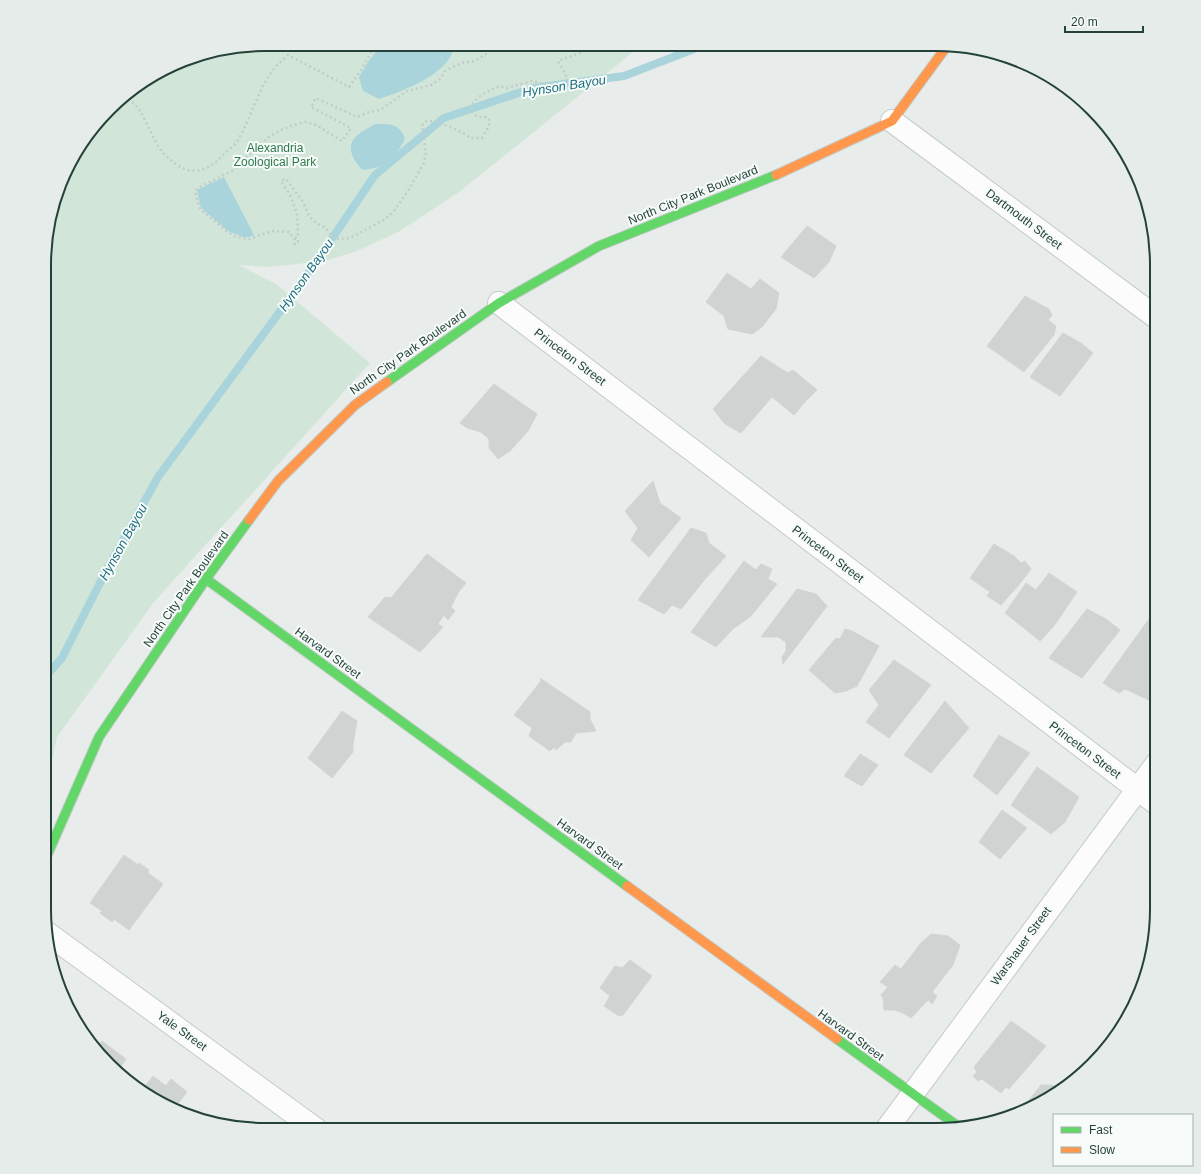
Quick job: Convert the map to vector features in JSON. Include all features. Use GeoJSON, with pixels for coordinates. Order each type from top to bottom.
{"type":"FeatureCollection","features":[{"type":"Feature","properties":{"kind":"street","name":"North City Park Boulevard"},"geometry":{"type":"LineString","coordinates":[[51,846],[99,737],[206,579],[278,481],[355,405],[499,303],[599,246],[770,178],[892,121],[943,51]]}},
{"type":"Feature","properties":{"kind":"street","name":"Dartmouth Street"},"geometry":{"type":"LineString","coordinates":[[892,121],[1150,314]]}},
{"type":"Feature","properties":{"kind":"street","name":"Princeton Street"},"geometry":{"type":"LineString","coordinates":[[499,303],[1150,800]]}},
{"type":"Feature","properties":{"kind":"street","name":"Harvard Street"},"geometry":{"type":"LineString","coordinates":[[206,579],[953,1123]]}},
{"type":"Feature","properties":{"kind":"street","name":"Warshauer Street"},"geometry":{"type":"LineString","coordinates":[[891,1123],[1150,772]]}},
{"type":"Feature","properties":{"kind":"street","name":"Yale Street"},"geometry":{"type":"LineString","coordinates":[[53,937],[307,1123]]}},
{"type":"Feature","properties":{"kind":"path"},"geometry":{"type":"LineString","coordinates":[[130,99],[140,111],[165,155],[182,168],[190,170],[205,170],[237,141],[273,68],[288,55],[349,87],[372,51]]}},
{"type":"Feature","properties":{"kind":"path"},"geometry":{"type":"LineString","coordinates":[[489,51],[475,61],[461,63],[445,71],[440,80],[431,85],[407,91],[380,110],[369,112],[357,117],[316,98],[311,107],[351,128],[342,141],[316,125],[305,122],[283,129],[270,136],[232,171],[198,188],[195,192],[200,209],[234,236],[249,239],[272,231],[289,232],[296,238],[298,236],[297,214],[290,195],[281,181],[286,179],[303,202],[309,216],[316,223],[326,228],[335,239],[350,238],[384,220],[394,211],[408,191],[424,163],[426,152],[422,125],[428,121],[466,134],[470,138],[482,138],[490,121],[487,117],[477,117],[470,108],[482,94],[500,86],[507,88],[532,81],[562,90],[567,87],[568,79],[558,61],[580,53],[580,51]]}},
{"type":"Feature","properties":{"kind":"green space","name":"Alexandria Zoological Park"},"geometry":{"type":"Polygon","coordinates":[[[251,51],[635,51],[459,192],[400,231],[357,251],[325,261],[269,267],[239,265],[276,284],[370,363],[154,602],[57,737],[51,765],[51,251],[58,210],[67,183],[87,146],[104,124],[124,104],[146,87],[183,67],[210,58],[251,51]]]}},
{"type":"Feature","properties":{"kind":"water"},"geometry":{"type":"Polygon","coordinates":[[[377,51],[453,51],[449,59],[433,74],[411,87],[379,99],[363,91],[359,77],[377,51]]]}},
{"type":"Feature","properties":{"kind":"water"},"geometry":{"type":"Polygon","coordinates":[[[375,124],[393,125],[400,129],[405,138],[398,151],[389,161],[378,167],[363,170],[352,156],[352,143],[359,134],[375,124]]]}},
{"type":"Feature","properties":{"kind":"water"},"geometry":{"type":"Polygon","coordinates":[[[224,177],[254,235],[243,237],[228,231],[201,208],[197,190],[224,177]]]}},
{"type":"Feature","properties":{"kind":"building"},"geometry":{"type":"Polygon","coordinates":[[[807,226],[836,246],[829,262],[814,278],[781,257],[807,226]]]}},
{"type":"Feature","properties":{"kind":"building"},"geometry":{"type":"Polygon","coordinates":[[[727,273],[751,289],[760,279],[779,293],[776,309],[762,327],[752,334],[728,329],[724,316],[706,302],[727,273]]]}},
{"type":"Feature","properties":{"kind":"building"},"geometry":{"type":"Polygon","coordinates":[[[1025,296],[1049,309],[1052,315],[1048,320],[1056,326],[1054,335],[1024,372],[987,346],[1025,296]]]}},
{"type":"Feature","properties":{"kind":"building"},"geometry":{"type":"Polygon","coordinates":[[[1063,333],[1081,343],[1093,353],[1060,396],[1030,377],[1063,333]]]}},
{"type":"Feature","properties":{"kind":"building"},"geometry":{"type":"Polygon","coordinates":[[[761,356],[788,373],[793,370],[817,390],[794,415],[772,397],[741,433],[725,424],[713,409],[761,356]]]}},
{"type":"Feature","properties":{"kind":"building"},"geometry":{"type":"Polygon","coordinates":[[[494,384],[537,414],[528,431],[510,451],[498,459],[489,448],[489,439],[481,432],[467,428],[460,423],[494,384]]]}},
{"type":"Feature","properties":{"kind":"building"},"geometry":{"type":"Polygon","coordinates":[[[653,481],[660,503],[681,518],[649,557],[631,540],[638,528],[625,511],[653,481]]]}},
{"type":"Feature","properties":{"kind":"building"},"geometry":{"type":"Polygon","coordinates":[[[691,528],[706,533],[709,543],[726,556],[681,609],[672,605],[664,614],[638,600],[691,528]]]}},
{"type":"Feature","properties":{"kind":"building"},"geometry":{"type":"Polygon","coordinates":[[[994,544],[1014,556],[1021,563],[1025,561],[1031,569],[1001,605],[987,596],[990,592],[970,578],[994,544]]]}},
{"type":"Feature","properties":{"kind":"building"},"geometry":{"type":"Polygon","coordinates":[[[427,554],[466,583],[458,593],[451,607],[455,611],[448,620],[444,615],[438,624],[443,627],[420,652],[368,617],[385,597],[391,598],[427,554]]]}},
{"type":"Feature","properties":{"kind":"building"},"geometry":{"type":"Polygon","coordinates":[[[744,561],[756,570],[761,564],[772,569],[768,579],[777,584],[751,616],[733,629],[716,647],[691,632],[744,561]]]}},
{"type":"Feature","properties":{"kind":"building"},"geometry":{"type":"Polygon","coordinates":[[[1049,573],[1077,592],[1054,626],[1040,641],[1005,613],[1026,583],[1036,590],[1049,573]]]}},
{"type":"Feature","properties":{"kind":"building"},"geometry":{"type":"Polygon","coordinates":[[[797,589],[816,594],[827,606],[783,664],[782,657],[786,651],[786,642],[778,637],[761,637],[797,589]]]}},
{"type":"Feature","properties":{"kind":"building"},"geometry":{"type":"Polygon","coordinates":[[[1087,609],[1106,619],[1120,630],[1082,678],[1049,658],[1087,609]]]}},
{"type":"Feature","properties":{"kind":"building"},"geometry":{"type":"Polygon","coordinates":[[[1150,618],[1150,699],[1149,700],[1125,689],[1119,693],[1103,683],[1150,618]]]}},
{"type":"Feature","properties":{"kind":"building"},"geometry":{"type":"Polygon","coordinates":[[[845,629],[852,631],[879,646],[857,686],[846,691],[835,693],[809,670],[836,638],[840,639],[845,629]]]}},
{"type":"Feature","properties":{"kind":"building"},"geometry":{"type":"Polygon","coordinates":[[[894,660],[931,685],[889,738],[866,722],[879,705],[869,690],[894,660]]]}},
{"type":"Feature","properties":{"kind":"building"},"geometry":{"type":"Polygon","coordinates":[[[540,678],[590,712],[590,719],[596,731],[576,733],[571,742],[565,742],[556,750],[554,747],[550,751],[529,736],[532,728],[514,715],[541,681],[540,678]]]}},
{"type":"Feature","properties":{"kind":"building"},"geometry":{"type":"Polygon","coordinates":[[[945,701],[969,728],[931,773],[904,755],[945,701]]]}},
{"type":"Feature","properties":{"kind":"building"},"geometry":{"type":"Polygon","coordinates":[[[342,711],[357,721],[353,752],[332,778],[308,758],[342,711]]]}},
{"type":"Feature","properties":{"kind":"building"},"geometry":{"type":"Polygon","coordinates":[[[999,735],[1030,753],[997,795],[973,776],[999,735]]]}},
{"type":"Feature","properties":{"kind":"building"},"geometry":{"type":"Polygon","coordinates":[[[860,754],[878,765],[862,786],[844,776],[860,754]]]}},
{"type":"Feature","properties":{"kind":"building"},"geometry":{"type":"Polygon","coordinates":[[[1037,767],[1079,797],[1065,822],[1051,834],[1011,805],[1037,767]]]}},
{"type":"Feature","properties":{"kind":"building"},"geometry":{"type":"Polygon","coordinates":[[[1002,810],[1027,828],[1000,859],[979,842],[1002,810]]]}},
{"type":"Feature","properties":{"kind":"building"},"geometry":{"type":"Polygon","coordinates":[[[124,855],[138,865],[139,863],[149,870],[148,873],[163,884],[129,930],[114,919],[112,922],[100,913],[102,911],[90,903],[124,855]]]}},
{"type":"Feature","properties":{"kind":"building"},"geometry":{"type":"Polygon","coordinates":[[[931,934],[948,936],[960,945],[953,965],[932,992],[937,996],[932,1004],[928,1000],[911,1018],[894,1010],[884,1010],[883,998],[881,995],[888,987],[880,982],[895,965],[901,969],[921,943],[931,934]]]}},
{"type":"Feature","properties":{"kind":"building"},"geometry":{"type":"Polygon","coordinates":[[[630,960],[652,976],[623,1015],[619,1016],[604,1006],[610,996],[600,988],[615,966],[622,968],[630,960]]]}},
{"type":"Feature","properties":{"kind":"building"},"geometry":{"type":"Polygon","coordinates":[[[1011,1021],[1046,1046],[1009,1089],[1006,1087],[1001,1093],[982,1079],[978,1081],[973,1076],[977,1072],[974,1067],[1011,1021]]]}},
{"type":"Feature","properties":{"kind":"building"},"geometry":{"type":"Polygon","coordinates":[[[102,1041],[126,1059],[121,1067],[104,1050],[99,1044],[102,1041]]]}},
{"type":"Feature","properties":{"kind":"building"},"geometry":{"type":"Polygon","coordinates":[[[153,1076],[166,1086],[171,1079],[187,1092],[178,1104],[145,1086],[153,1076]]]}},
{"type":"Feature","properties":{"kind":"building"},"geometry":{"type":"Polygon","coordinates":[[[1041,1085],[1057,1086],[1027,1102],[1041,1085]]]}},
{"type":"Feature","properties":{"kind":"waterway","name":"Hynson Bayou"},"geometry":{"type":"LineString","coordinates":[[51,670],[62,658],[105,573],[158,477],[312,268],[375,175],[444,118],[533,88],[624,76],[689,51]]}},
{"type":"Feature","properties":{"kind":"traffic: fast"},"geometry":{"type":"LineString","coordinates":[[387,382],[499,303],[599,246],[776,175]]}},
{"type":"Feature","properties":{"kind":"traffic: fast"},"geometry":{"type":"LineString","coordinates":[[51,846],[99,737],[206,579],[249,520]]}},
{"type":"Feature","properties":{"kind":"traffic: fast"},"geometry":{"type":"LineString","coordinates":[[206,579],[627,886]]}},
{"type":"Feature","properties":{"kind":"traffic: fast"},"geometry":{"type":"LineString","coordinates":[[837,1039],[953,1123]]}},
{"type":"Feature","properties":{"kind":"traffic: slow"},"geometry":{"type":"LineString","coordinates":[[776,175],[892,121],[943,51]]}},
{"type":"Feature","properties":{"kind":"traffic: slow"},"geometry":{"type":"LineString","coordinates":[[249,520],[278,481],[355,405],[387,382]]}},
{"type":"Feature","properties":{"kind":"traffic: slow"},"geometry":{"type":"LineString","coordinates":[[627,886],[837,1039]]}}]}
